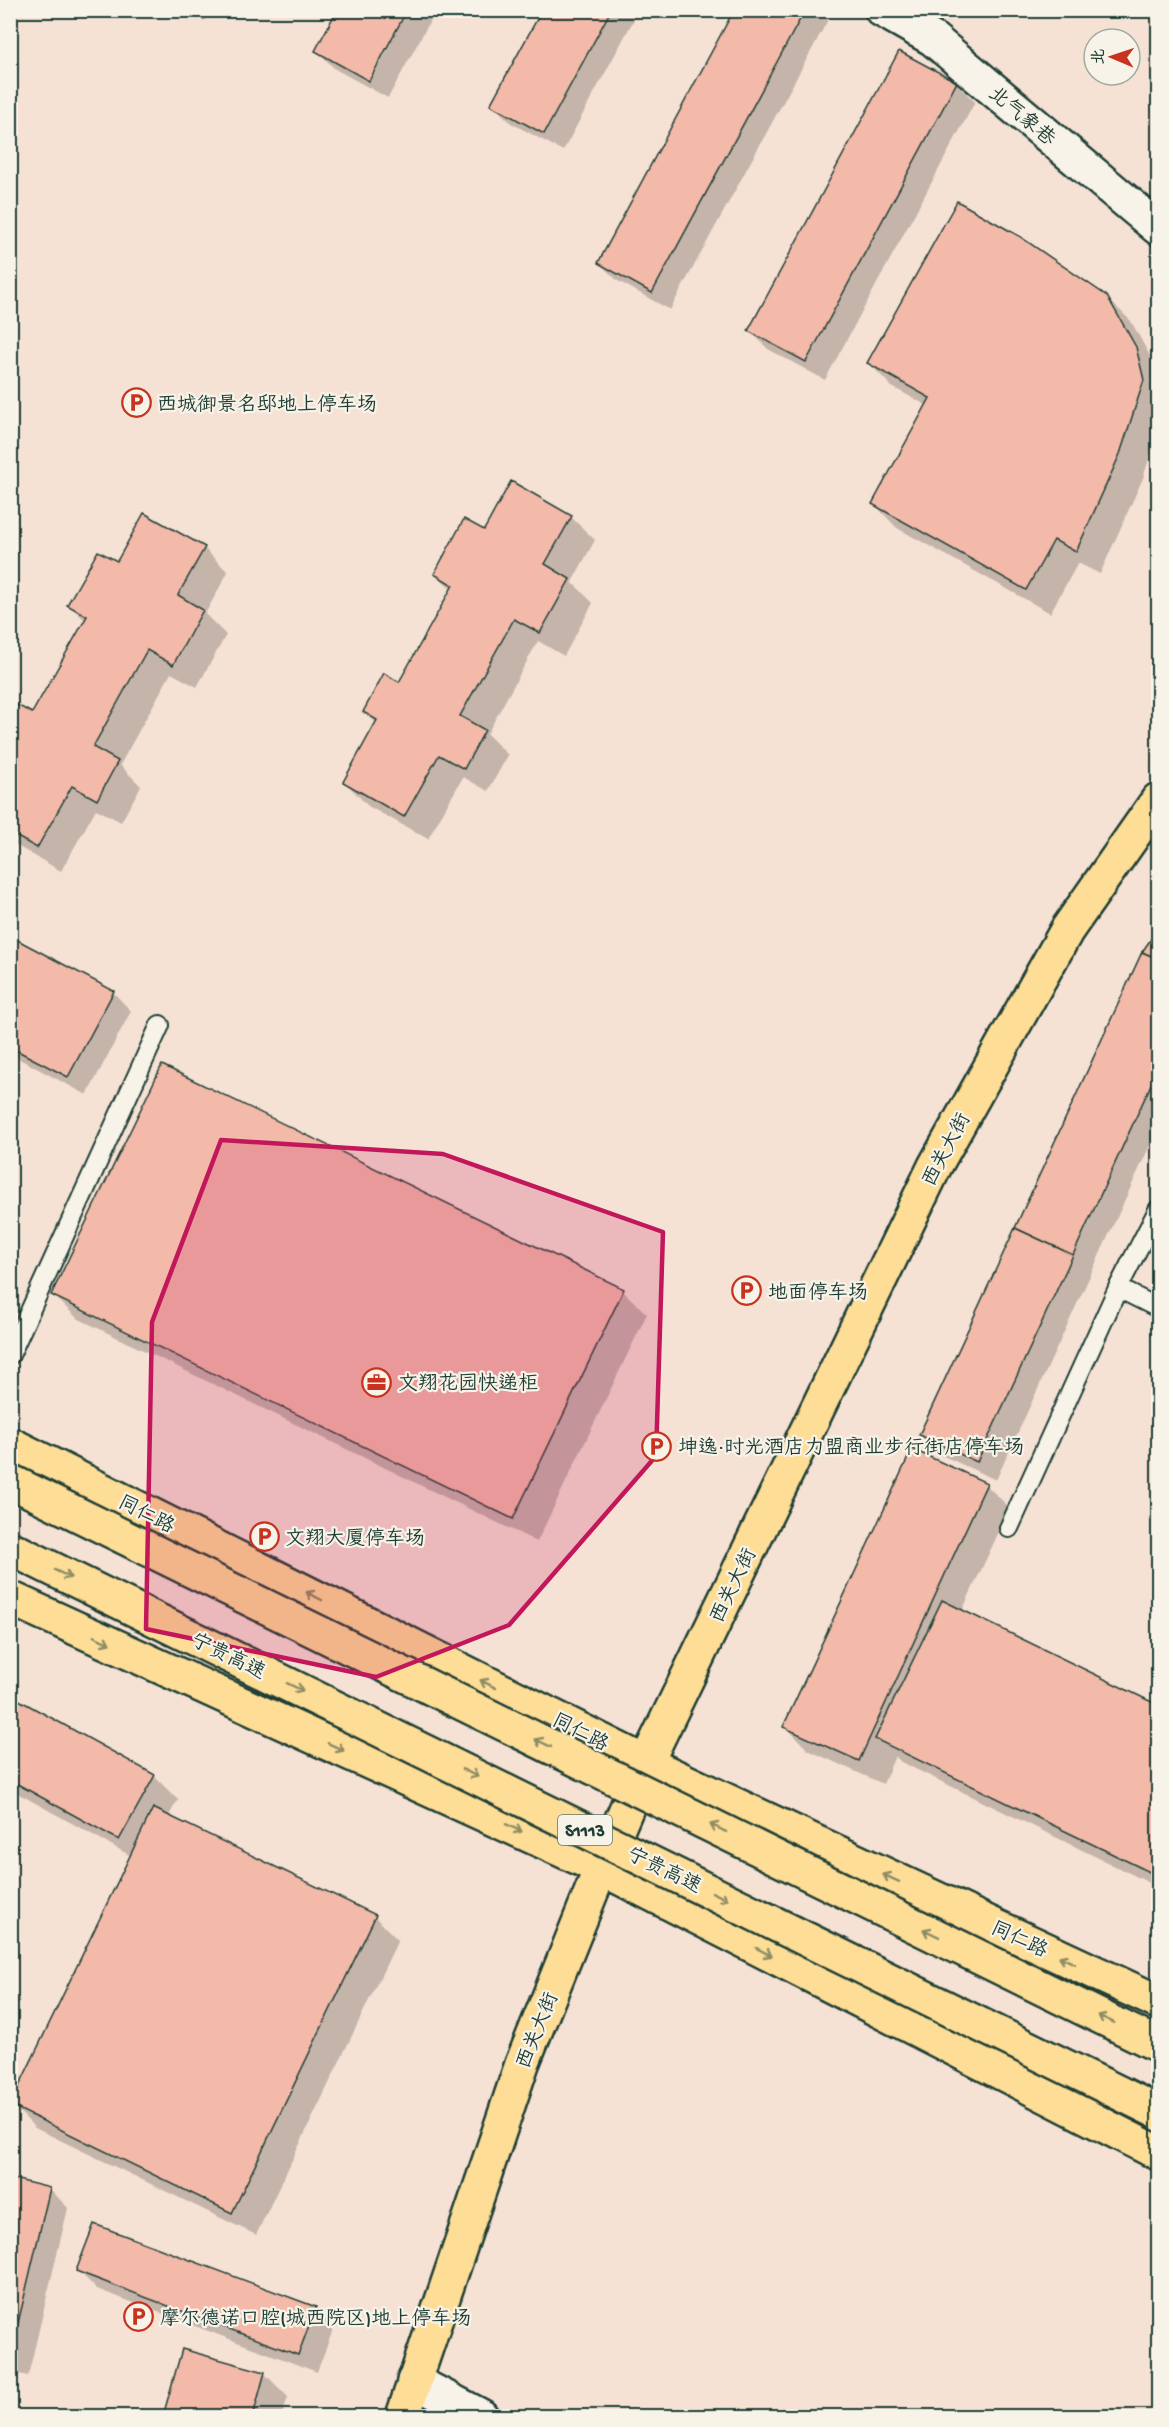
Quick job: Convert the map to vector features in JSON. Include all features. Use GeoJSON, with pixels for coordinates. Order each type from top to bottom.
{"type":"FeatureCollection","features":[{"type":"Feature","properties":{"kind":"main road","name":"西关大街"},"geometry":{"type":"LineString","coordinates":[[403,2416],[522,2064],[646,1763],[935,1166],[1067,930],[1158,800]]}},
{"type":"Feature","properties":{"kind":"main road","name":"同仁路"},"geometry":{"type":"LineString","coordinates":[[10,1444],[646,1763],[1158,2002]]}},
{"type":"Feature","properties":{"kind":"main road"},"geometry":{"type":"LineString","coordinates":[[10,1481],[1158,2045]]}},
{"type":"Feature","properties":{"kind":"main road","name":"宁贵高速"},"geometry":{"type":"LineString","coordinates":[[10,1548],[1158,2112]]}},
{"type":"Feature","properties":{"kind":"main road"},"geometry":{"type":"LineString","coordinates":[[10,1598],[601,1868],[1158,2152]]}},
{"type":"Feature","properties":{"kind":"street","name":"北气象巷"},"geometry":{"type":"LineString","coordinates":[[882,10],[933,39],[1158,228]]}},
{"type":"Feature","properties":{"kind":"street"},"geometry":{"type":"LineString","coordinates":[[414,2381],[482,2416]]}},
{"type":"Feature","properties":{"kind":"lane"},"geometry":{"type":"LineString","coordinates":[[10,1354],[160,1025]]}},
{"type":"Feature","properties":{"kind":"lane"},"geometry":{"type":"LineString","coordinates":[[1009,1528],[1118,1288],[1158,1210]]}},
{"type":"Feature","properties":{"kind":"lane"},"geometry":{"type":"LineString","coordinates":[[1118,1288],[1158,1308]]}},
{"type":"Feature","properties":{"kind":"highlighted area"},"geometry":{"type":"Polygon","coordinates":[[[221,1140],[443,1154],[663,1232],[656,1456],[509,1625],[376,1677],[146,1629],[152,1322],[221,1140]]]}},
{"type":"Feature","properties":{"kind":"building"},"geometry":{"type":"Polygon","coordinates":[[[337,10],[407,10],[369,81],[315,51],[337,10]]]}},
{"type":"Feature","properties":{"kind":"building"},"geometry":{"type":"Polygon","coordinates":[[[542,10],[611,10],[544,134],[490,105],[542,10]]]}},
{"type":"Feature","properties":{"kind":"building"},"geometry":{"type":"Polygon","coordinates":[[[734,10],[805,10],[652,293],[598,263],[734,10]]]}},
{"type":"Feature","properties":{"kind":"building"},"geometry":{"type":"Polygon","coordinates":[[[899,51],[957,82],[806,362],[748,331],[899,51]]]}},
{"type":"Feature","properties":{"kind":"building"},"geometry":{"type":"Polygon","coordinates":[[[957,201],[1019,236],[1107,296],[1136,347],[1144,380],[1120,454],[1076,552],[1054,540],[1026,590],[872,504],[930,398],[867,363],[957,201]]]}},
{"type":"Feature","properties":{"kind":"building"},"geometry":{"type":"Polygon","coordinates":[[[511,481],[572,516],[545,564],[570,579],[540,633],[514,619],[460,716],[485,730],[464,769],[439,755],[404,817],[343,782],[377,720],[363,712],[384,673],[399,682],[453,585],[434,574],[464,519],[484,530],[511,481]]]}},
{"type":"Feature","properties":{"kind":"building"},"geometry":{"type":"Polygon","coordinates":[[[144,513],[205,547],[178,595],[203,610],[173,665],[147,650],[93,747],[118,761],[97,800],[72,786],[37,848],[10,833],[10,716],[17,705],[32,713],[87,616],[67,605],[98,551],[117,561],[144,513]]]}},
{"type":"Feature","properties":{"kind":"building"},"geometry":{"type":"Polygon","coordinates":[[[1158,929],[1158,959],[1142,952],[1158,929]]]}},
{"type":"Feature","properties":{"kind":"building"},"geometry":{"type":"Polygon","coordinates":[[[10,936],[114,991],[68,1077],[10,1047],[10,936]]]}},
{"type":"Feature","properties":{"kind":"building"},"geometry":{"type":"Polygon","coordinates":[[[1142,952],[1158,959],[1158,1069],[1073,1255],[1015,1228],[1142,952]]]}},
{"type":"Feature","properties":{"kind":"building"},"geometry":{"type":"Polygon","coordinates":[[[162,1065],[624,1289],[513,1519],[51,1295],[162,1065]]]}},
{"type":"Feature","properties":{"kind":"building"},"geometry":{"type":"Polygon","coordinates":[[[1015,1228],[1073,1255],[977,1462],[919,1435],[1015,1228]]]}},
{"type":"Feature","properties":{"kind":"building"},"geometry":{"type":"Polygon","coordinates":[[[912,1449],[987,1483],[859,1761],[783,1727],[912,1449]]]}},
{"type":"Feature","properties":{"kind":"building"},"geometry":{"type":"Polygon","coordinates":[[[942,1600],[1158,1705],[1158,1876],[875,1739],[942,1600]]]}},
{"type":"Feature","properties":{"kind":"building"},"geometry":{"type":"Polygon","coordinates":[[[10,1695],[155,1775],[119,1840],[10,1780],[10,1695]]]}},
{"type":"Feature","properties":{"kind":"building"},"geometry":{"type":"Polygon","coordinates":[[[153,1808],[376,1915],[232,2213],[10,2105],[153,1808]]]}},
{"type":"Feature","properties":{"kind":"building"},"geometry":{"type":"Polygon","coordinates":[[[10,2178],[50,2188],[10,2357],[10,2178]]]}},
{"type":"Feature","properties":{"kind":"building"},"geometry":{"type":"Polygon","coordinates":[[[94,2224],[316,2307],[298,2355],[76,2271],[94,2224]]]}},
{"type":"Feature","properties":{"kind":"building"},"geometry":{"type":"Polygon","coordinates":[[[182,2349],[265,2372],[253,2416],[163,2416],[182,2349]]]}},
{"type":"Feature","properties":{"kind":"place","name":"西城御景名邸地上停车场"},"geometry":{"type":"Point","coordinates":[136,403]}},
{"type":"Feature","properties":{"kind":"place","name":"地面停车场"},"geometry":{"type":"Point","coordinates":[747,1291]}},
{"type":"Feature","properties":{"kind":"place","name":"文翔花园快递柜"},"geometry":{"type":"Point","coordinates":[377,1382]}},
{"type":"Feature","properties":{"kind":"place","name":"坤逸·时光酒店力盟商业步行街店停车场"},"geometry":{"type":"Point","coordinates":[657,1446]}},
{"type":"Feature","properties":{"kind":"place","name":"文翔大厦停车场"},"geometry":{"type":"Point","coordinates":[264,1537]}},
{"type":"Feature","properties":{"kind":"place","name":"摩尔德诺口腔(城西院区)地上停车场"},"geometry":{"type":"Point","coordinates":[139,2317]}}]}
